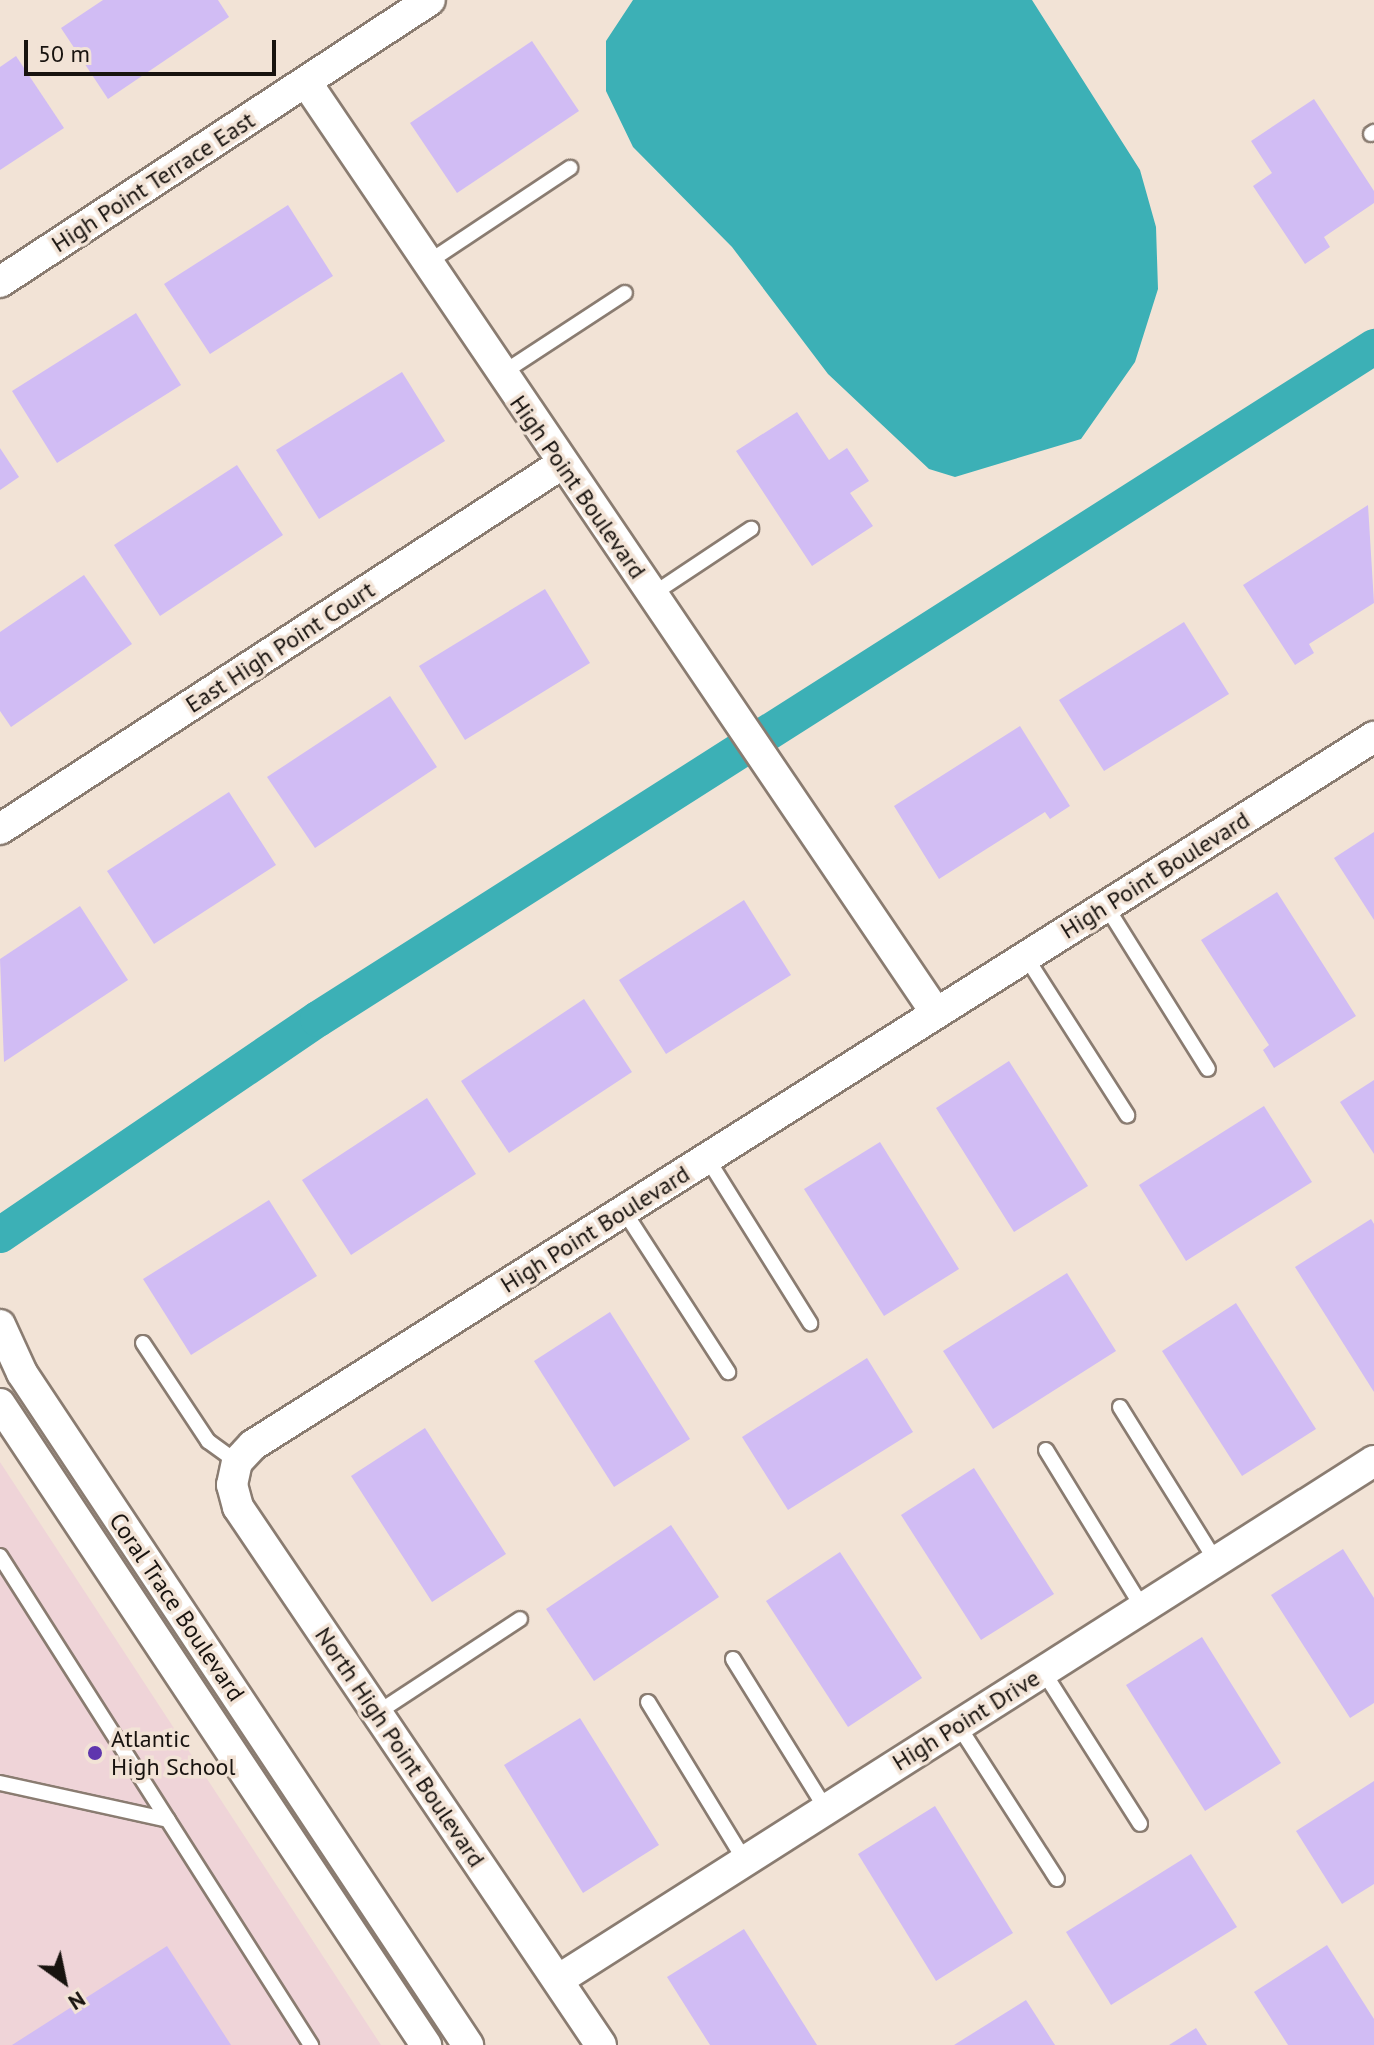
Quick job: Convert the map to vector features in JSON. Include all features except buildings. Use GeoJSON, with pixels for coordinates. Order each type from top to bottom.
{"type":"FeatureCollection","features":[{"type":"Feature","properties":{"kind":"street"},"geometry":{"type":"LineString","coordinates":[[306,82],[430,0]]}},
{"type":"Feature","properties":{"kind":"street","name":"High Point Boulevard"},"geometry":{"type":"LineString","coordinates":[[306,82],[560,465],[653,594],[936,1013]]}},
{"type":"Feature","properties":{"kind":"street","name":"High Point Terrace East"},"geometry":{"type":"LineString","coordinates":[[0,282],[306,82]]}},
{"type":"Feature","properties":{"kind":"street","name":"East High Point Court"},"geometry":{"type":"LineString","coordinates":[[0,829],[560,465]]}},
{"type":"Feature","properties":{"kind":"street","name":"High Point Boulevard"},"geometry":{"type":"LineString","coordinates":[[245,1453],[1374,737]]}},
{"type":"Feature","properties":{"kind":"street","name":"Coral Trace Boulevard"},"geometry":{"type":"LineString","coordinates":[[0,1325],[22,1373],[468,2045]]}},
{"type":"Feature","properties":{"kind":"street","name":"Coral Trace Boulevard"},"geometry":{"type":"LineString","coordinates":[[0,1404],[426,2045]]}},
{"type":"Feature","properties":{"kind":"street","name":"North High Point Boulevard"},"geometry":{"type":"LineString","coordinates":[[245,1453],[232,1485],[238,1507],[601,2045]]}},
{"type":"Feature","properties":{"kind":"street","name":"High Point Drive"},"geometry":{"type":"LineString","coordinates":[[558,1980],[1373,1464]]}},
{"type":"Feature","properties":{"kind":"lane"},"geometry":{"type":"LineString","coordinates":[[426,263],[570,168]]}},
{"type":"Feature","properties":{"kind":"lane"},"geometry":{"type":"LineString","coordinates":[[500,374],[625,293]]}},
{"type":"Feature","properties":{"kind":"lane"},"geometry":{"type":"LineString","coordinates":[[653,594],[751,529]]}},
{"type":"Feature","properties":{"kind":"lane"},"geometry":{"type":"LineString","coordinates":[[1106,906],[1208,1069]]}},
{"type":"Feature","properties":{"kind":"lane"},"geometry":{"type":"LineString","coordinates":[[1026,957],[1127,1115]]}},
{"type":"Feature","properties":{"kind":"lane"},"geometry":{"type":"LineString","coordinates":[[707,1158],[810,1323]]}},
{"type":"Feature","properties":{"kind":"lane"},"geometry":{"type":"LineString","coordinates":[[624,1211],[728,1372]]}},
{"type":"Feature","properties":{"kind":"lane"},"geometry":{"type":"LineString","coordinates":[[143,1343],[208,1441],[245,1453]]}},
{"type":"Feature","properties":{"kind":"lane"},"geometry":{"type":"LineString","coordinates":[[1120,1407],[1216,1561]]}},
{"type":"Feature","properties":{"kind":"lane"},"geometry":{"type":"LineString","coordinates":[[1046,1450],[1143,1608]]}},
{"type":"Feature","properties":{"kind":"lane"},"geometry":{"type":"LineString","coordinates":[[0,1556],[311,2045]]}},
{"type":"Feature","properties":{"kind":"lane"},"geometry":{"type":"LineString","coordinates":[[377,1713],[520,1619]]}},
{"type":"Feature","properties":{"kind":"lane"},"geometry":{"type":"LineString","coordinates":[[733,1659],[826,1809]]}},
{"type":"Feature","properties":{"kind":"lane"},"geometry":{"type":"LineString","coordinates":[[1043,1671],[1140,1824]]}},
{"type":"Feature","properties":{"kind":"lane"},"geometry":{"type":"LineString","coordinates":[[648,1702],[745,1861]]}},
{"type":"Feature","properties":{"kind":"lane"},"geometry":{"type":"LineString","coordinates":[[958,1725],[1057,1879]]}},
{"type":"Feature","properties":{"kind":"lane"},"geometry":{"type":"LineString","coordinates":[[0,1783],[168,1820]]}},
{"type":"Feature","properties":{"kind":"lane"},"geometry":{"type":"LineString","coordinates":[[314,1874],[340,1853]]}},
{"type":"Feature","properties":{"kind":"shaded area","name":"Atlantic High School"},"geometry":{"type":"Polygon","coordinates":[[[0,1462],[381,2045],[0,2045],[0,1462]]]}},
{"type":"Feature","properties":{"kind":"water"},"geometry":{"type":"Polygon","coordinates":[[[633,0],[1032,0],[1140,170],[1156,227],[1158,289],[1135,362],[1081,439],[955,477],[929,469],[828,374],[732,247],[633,147],[606,91],[606,41],[633,0]]]}},
{"type":"Feature","properties":{"kind":"waterway"},"geometry":{"type":"LineString","coordinates":[[0,1235],[318,1019],[1374,347]]}},
{"type":"Feature","properties":{"kind":"place","name":"Atlantic High School"},"geometry":{"type":"Point","coordinates":[95,1753]}}]}
